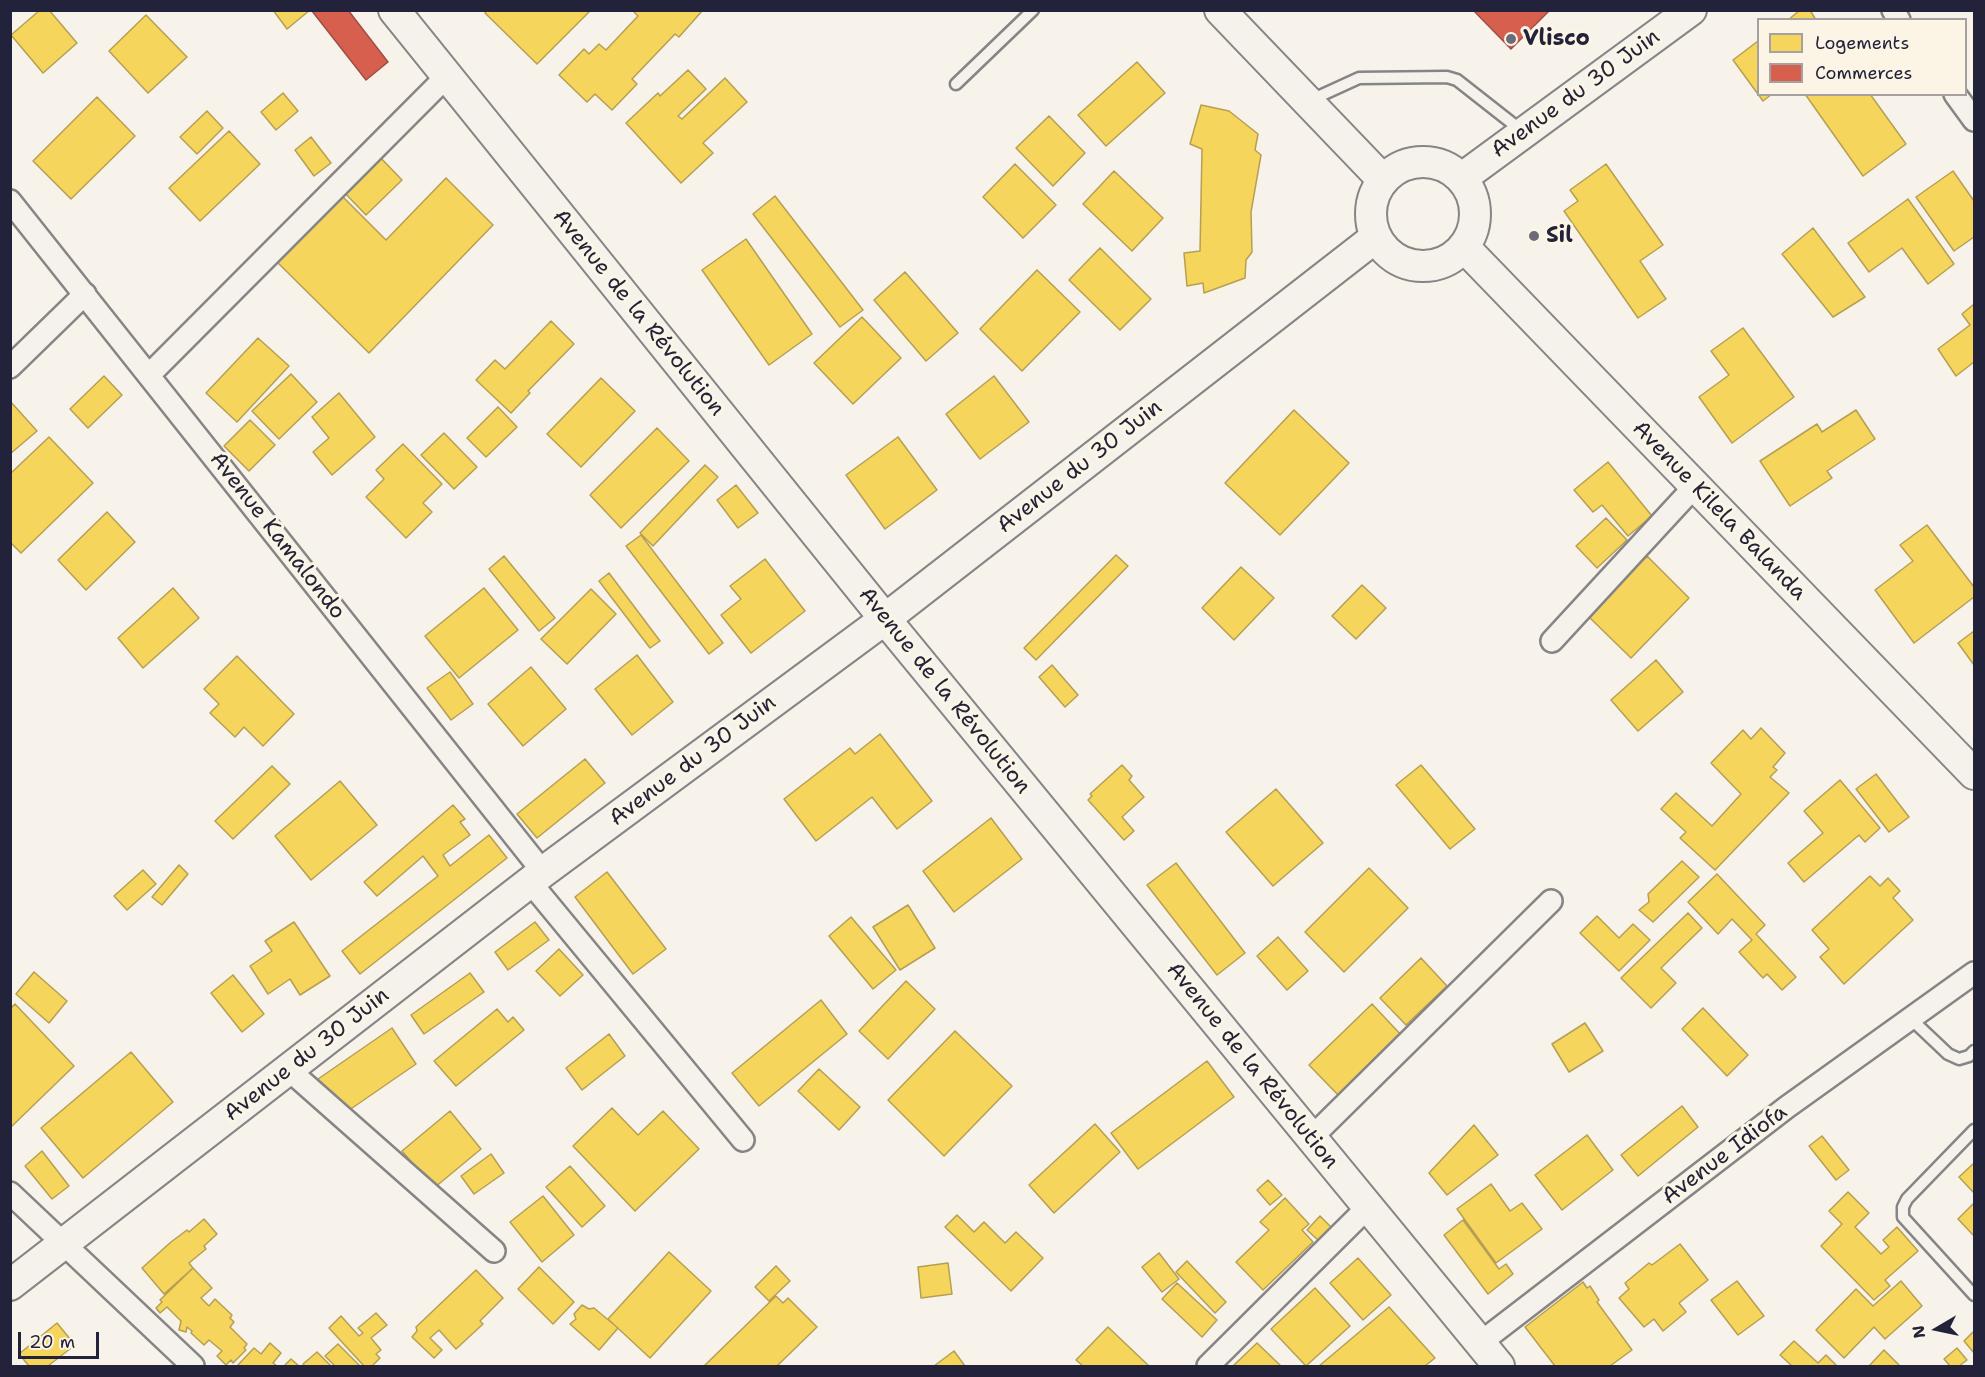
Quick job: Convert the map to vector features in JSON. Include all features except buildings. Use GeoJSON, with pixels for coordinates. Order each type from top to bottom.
{"type":"FeatureCollection","features":[{"type":"Feature","properties":{"kind":"street","name":"Avenue de la Révolution"},"geometry":{"type":"LineString","coordinates":[[394,10],[885,619],[1498,1366]]}},
{"type":"Feature","properties":{"kind":"street"},"geometry":{"type":"LineString","coordinates":[[1220,10],[1383,180]]}},
{"type":"Feature","properties":{"kind":"street","name":"Avenue du 30 Juin"},"geometry":{"type":"LineString","coordinates":[[1462,178],[1524,133],[1674,15]]}},
{"type":"Feature","properties":{"kind":"street"},"geometry":{"type":"LineString","coordinates":[[149,375],[447,76]]}},
{"type":"Feature","properties":{"kind":"street"},"geometry":{"type":"LineString","coordinates":[[1956,96],[1974,120]]}},
{"type":"Feature","properties":{"kind":"street"},"geometry":{"type":"LineString","coordinates":[[1422,161],[1444,166],[1462,178],[1475,205],[1476,220],[1472,235],[1464,247],[1453,258],[1425,267],[1410,265],[1390,254],[1376,237],[1372,222],[1371,208],[1375,193],[1383,180],[1394,170],[1422,161]]}},
{"type":"Feature","properties":{"kind":"street","name":"Avenue Kamalondo"},"geometry":{"type":"LineString","coordinates":[[10,201],[149,375],[536,877],[743,1140]]}},
{"type":"Feature","properties":{"kind":"street","name":"Avenue du 30 Juin"},"geometry":{"type":"LineString","coordinates":[[10,1284],[536,877],[885,619],[1376,237]]}},
{"type":"Feature","properties":{"kind":"street","name":"Avenue Kilela Balanda"},"geometry":{"type":"LineString","coordinates":[[1464,247],[1974,774]]}},
{"type":"Feature","properties":{"kind":"street"},"geometry":{"type":"LineString","coordinates":[[10,367],[85,294]]}},
{"type":"Feature","properties":{"kind":"street"},"geometry":{"type":"LineString","coordinates":[[1552,641],[1695,486]]}},
{"type":"Feature","properties":{"kind":"street"},"geometry":{"type":"LineString","coordinates":[[1311,1138],[1551,901]]}},
{"type":"Feature","properties":{"kind":"street","name":"Avenue Idiofa"},"geometry":{"type":"LineString","coordinates":[[1480,1344],[1787,1107],[1974,973]]}},
{"type":"Feature","properties":{"kind":"street"},"geometry":{"type":"LineString","coordinates":[[289,1070],[494,1251]]}},
{"type":"Feature","properties":{"kind":"street"},"geometry":{"type":"LineString","coordinates":[[10,1193],[193,1366]]}},
{"type":"Feature","properties":{"kind":"street"},"geometry":{"type":"LineString","coordinates":[[1208,1366],[1368,1207]]}},
{"type":"Feature","properties":{"kind":"lane"},"geometry":{"type":"LineString","coordinates":[[956,84],[1034,10]]}},
{"type":"Feature","properties":{"kind":"lane"},"geometry":{"type":"LineString","coordinates":[[1308,102],[1359,78],[1448,77],[1457,80],[1524,133]]}},
{"type":"Feature","properties":{"kind":"lane"},"geometry":{"type":"LineString","coordinates":[[1910,1018],[1948,1054],[1959,1059],[1969,1056],[1974,1051]]}},
{"type":"Feature","properties":{"kind":"lane"},"geometry":{"type":"LineString","coordinates":[[1974,1130],[1907,1199],[1903,1208],[1903,1217],[1974,1295]]}},
{"type":"Feature","properties":{"kind":"place","name":"Vlisco"},"geometry":{"type":"Point","coordinates":[1511,39]}},
{"type":"Feature","properties":{"kind":"place","name":"Sil"},"geometry":{"type":"Point","coordinates":[1534,236]}}]}
